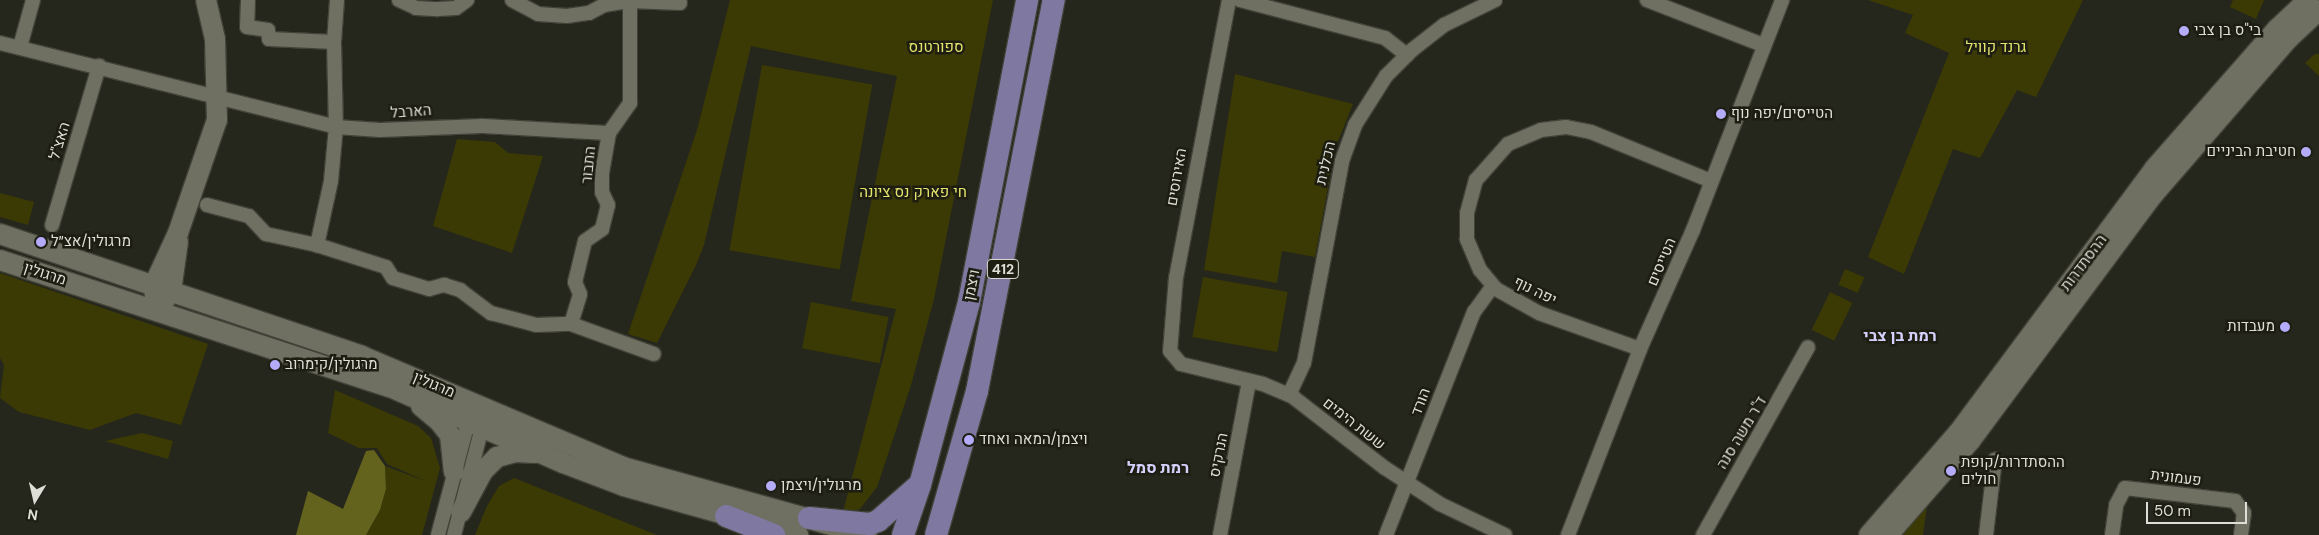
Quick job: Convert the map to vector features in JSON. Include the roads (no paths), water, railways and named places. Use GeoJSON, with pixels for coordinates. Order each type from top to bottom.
{"type":"FeatureCollection","features":[{"type":"Feature","properties":{"kind":"main road","name":"ויצמן"},"geometry":{"type":"LineString","coordinates":[[903,535],[920,485],[969,302],[1027,0]]}},
{"type":"Feature","properties":{"kind":"main road","name":"ויצמן"},"geometry":{"type":"LineString","coordinates":[[936,535],[977,391],[1054,0]]}},
{"type":"Feature","properties":{"kind":"main road","name":"ההסתדרות"},"geometry":{"type":"LineString","coordinates":[[1869,535],[1959,432],[2154,169],[2277,30],[2308,0]]}},
{"type":"Feature","properties":{"kind":"main road"},"geometry":{"type":"LineString","coordinates":[[156,310],[196,176],[212,95],[208,8]]}},
{"type":"Feature","properties":{"kind":"main road","name":"ההסתדרות"},"geometry":{"type":"LineString","coordinates":[[1888,535],[1970,441],[2163,183],[2288,39],[2319,10]]}},
{"type":"Feature","properties":{"kind":"main road","name":"מרגולין"},"geometry":{"type":"LineString","coordinates":[[0,234],[362,356],[541,453],[624,486],[726,516],[867,535]]}},
{"type":"Feature","properties":{"kind":"main road","name":"מרגולין"},"geometry":{"type":"LineString","coordinates":[[0,260],[156,310],[803,527]]}},
{"type":"Feature","properties":{"kind":"main road"},"geometry":{"type":"LineString","coordinates":[[404,393],[444,427],[452,444],[454,472]]}},
{"type":"Feature","properties":{"kind":"main road"},"geometry":{"type":"LineString","coordinates":[[461,512],[483,470],[497,457],[516,452],[541,453]]}},
{"type":"Feature","properties":{"kind":"main road"},"geometry":{"type":"LineString","coordinates":[[803,527],[870,524],[878,521],[920,485]]}},
{"type":"Feature","properties":{"kind":"main road"},"geometry":{"type":"LineString","coordinates":[[726,516],[774,535]]}},
{"type":"Feature","properties":{"kind":"street"},"geometry":{"type":"LineString","coordinates":[[20,47],[33,0]]}},
{"type":"Feature","properties":{"kind":"street"},"geometry":{"type":"LineString","coordinates":[[248,0],[247,28],[268,30],[268,39],[334,42]]}},
{"type":"Feature","properties":{"kind":"street"},"geometry":{"type":"LineString","coordinates":[[317,245],[331,181],[336,127],[334,42],[337,0]]}},
{"type":"Feature","properties":{"kind":"street"},"geometry":{"type":"LineString","coordinates":[[399,0],[416,8],[456,8],[467,0]]}},
{"type":"Feature","properties":{"kind":"street"},"geometry":{"type":"LineString","coordinates":[[512,0],[538,14],[567,16],[589,13],[604,4],[630,1],[680,3]]}},
{"type":"Feature","properties":{"kind":"street","name":"האירוסים"},"geometry":{"type":"LineString","coordinates":[[1176,360],[1168,345],[1176,277],[1229,0]]}},
{"type":"Feature","properties":{"kind":"street"},"geometry":{"type":"LineString","coordinates":[[1240,0],[1385,38],[1407,55]]}},
{"type":"Feature","properties":{"kind":"street","name":"הכלנית"},"geometry":{"type":"LineString","coordinates":[[1288,395],[1304,363],[1347,142],[1374,92],[1407,55],[1444,25],[1495,0]]}},
{"type":"Feature","properties":{"kind":"street"},"geometry":{"type":"LineString","coordinates":[[1647,0],[1763,45]]}},
{"type":"Feature","properties":{"kind":"street","name":"הטייסים"},"geometry":{"type":"LineString","coordinates":[[1568,535],[1640,350],[1673,280],[1782,0]]}},
{"type":"Feature","properties":{"kind":"street","name":"התבור"},"geometry":{"type":"LineString","coordinates":[[571,324],[580,294],[576,282],[585,240],[602,229],[608,205],[602,192],[602,173],[609,133],[630,103],[630,1]]}},
{"type":"Feature","properties":{"kind":"street"},"geometry":{"type":"LineString","coordinates":[[0,43],[212,95]]}},
{"type":"Feature","properties":{"kind":"street","name":"האצ\"ל"},"geometry":{"type":"LineString","coordinates":[[52,225],[99,66]]}},
{"type":"Feature","properties":{"kind":"street","name":"הארבל"},"geometry":{"type":"LineString","coordinates":[[212,95],[336,127],[380,130],[482,126],[609,133]]}},
{"type":"Feature","properties":{"kind":"street","name":"יפה נוף"},"geometry":{"type":"LineString","coordinates":[[1640,350],[1539,313],[1493,286],[1480,270],[1467,239],[1469,199],[1482,170],[1498,152],[1519,138],[1555,128],[1577,129],[1711,181]]}},
{"type":"Feature","properties":{"kind":"street"},"geometry":{"type":"LineString","coordinates":[[207,205],[249,216],[266,234],[317,245],[386,267],[393,278],[429,288],[444,285],[460,290],[491,312],[536,324],[571,324],[654,354]]}},
{"type":"Feature","properties":{"kind":"street","name":"הורד"},"geometry":{"type":"LineString","coordinates":[[1386,535],[1474,312],[1493,286]]}},
{"type":"Feature","properties":{"kind":"street","name":"ד\"ר משה סנה"},"geometry":{"type":"LineString","coordinates":[[1703,535],[1808,347]]}},
{"type":"Feature","properties":{"kind":"street","name":"ששת הימים"},"geometry":{"type":"LineString","coordinates":[[1176,360],[1188,366],[1249,381],[1288,395],[1408,482],[1457,513],[1505,535]]}},
{"type":"Feature","properties":{"kind":"street","name":"הנרקיס"},"geometry":{"type":"LineString","coordinates":[[1220,535],[1249,381]]}},
{"type":"Feature","properties":{"kind":"street"},"geometry":{"type":"LineString","coordinates":[[438,535],[454,472],[479,418]]}},
{"type":"Feature","properties":{"kind":"street"},"geometry":{"type":"LineString","coordinates":[[454,535],[461,512],[479,418]]}},
{"type":"Feature","properties":{"kind":"street"},"geometry":{"type":"LineString","coordinates":[[1986,535],[1995,460]]}},
{"type":"Feature","properties":{"kind":"street","name":"פעמונית"},"geometry":{"type":"LineString","coordinates":[[2112,535],[2116,505],[2126,488],[2235,501],[2244,513],[2242,535]]}},
{"type":"Feature","properties":{"kind":"place","name":"בי\"ס בן צבי"},"geometry":{"type":"Point","coordinates":[2184,31]}},
{"type":"Feature","properties":{"kind":"place","name":"הטייסים/יפה נוף"},"geometry":{"type":"Point","coordinates":[1721,114]}},
{"type":"Feature","properties":{"kind":"place","name":"חטיבת הביניים"},"geometry":{"type":"Point","coordinates":[2306,152]}},
{"type":"Feature","properties":{"kind":"place","name":"מרגולין/אצ״ל"},"geometry":{"type":"Point","coordinates":[41,242]}},
{"type":"Feature","properties":{"kind":"place","name":"מעבדות"},"geometry":{"type":"Point","coordinates":[2285,327]}},
{"type":"Feature","properties":{"kind":"place","name":"מרגולין/קימרוב"},"geometry":{"type":"Point","coordinates":[275,365]}},
{"type":"Feature","properties":{"kind":"place","name":"ויצמן/המאה ואחד"},"geometry":{"type":"Point","coordinates":[969,440]}},
{"type":"Feature","properties":{"kind":"place","name":"ההסתדרות/קופת חולים"},"geometry":{"type":"Point","coordinates":[1951,471]}},
{"type":"Feature","properties":{"kind":"place","name":"מרגולין/ויצמן"},"geometry":{"type":"Point","coordinates":[771,486]}},
{"type":"Feature","properties":{"kind":"district","name":"רמת בן צבי"},"geometry":{"type":"Point","coordinates":[1900,336]}},
{"type":"Feature","properties":{"kind":"district","name":"רמת סמל"},"geometry":{"type":"Point","coordinates":[1158,468]}},
{"type":"Feature","properties":{"kind":"park label","name":"ספורטנס"},"geometry":{"type":"Point","coordinates":[936,48]}},
{"type":"Feature","properties":{"kind":"park label","name":"גרנד קוויל"},"geometry":{"type":"Point","coordinates":[1996,48]}},
{"type":"Feature","properties":{"kind":"park label","name":"חי פארק נס ציונה"},"geometry":{"type":"Point","coordinates":[913,193]}}]}
